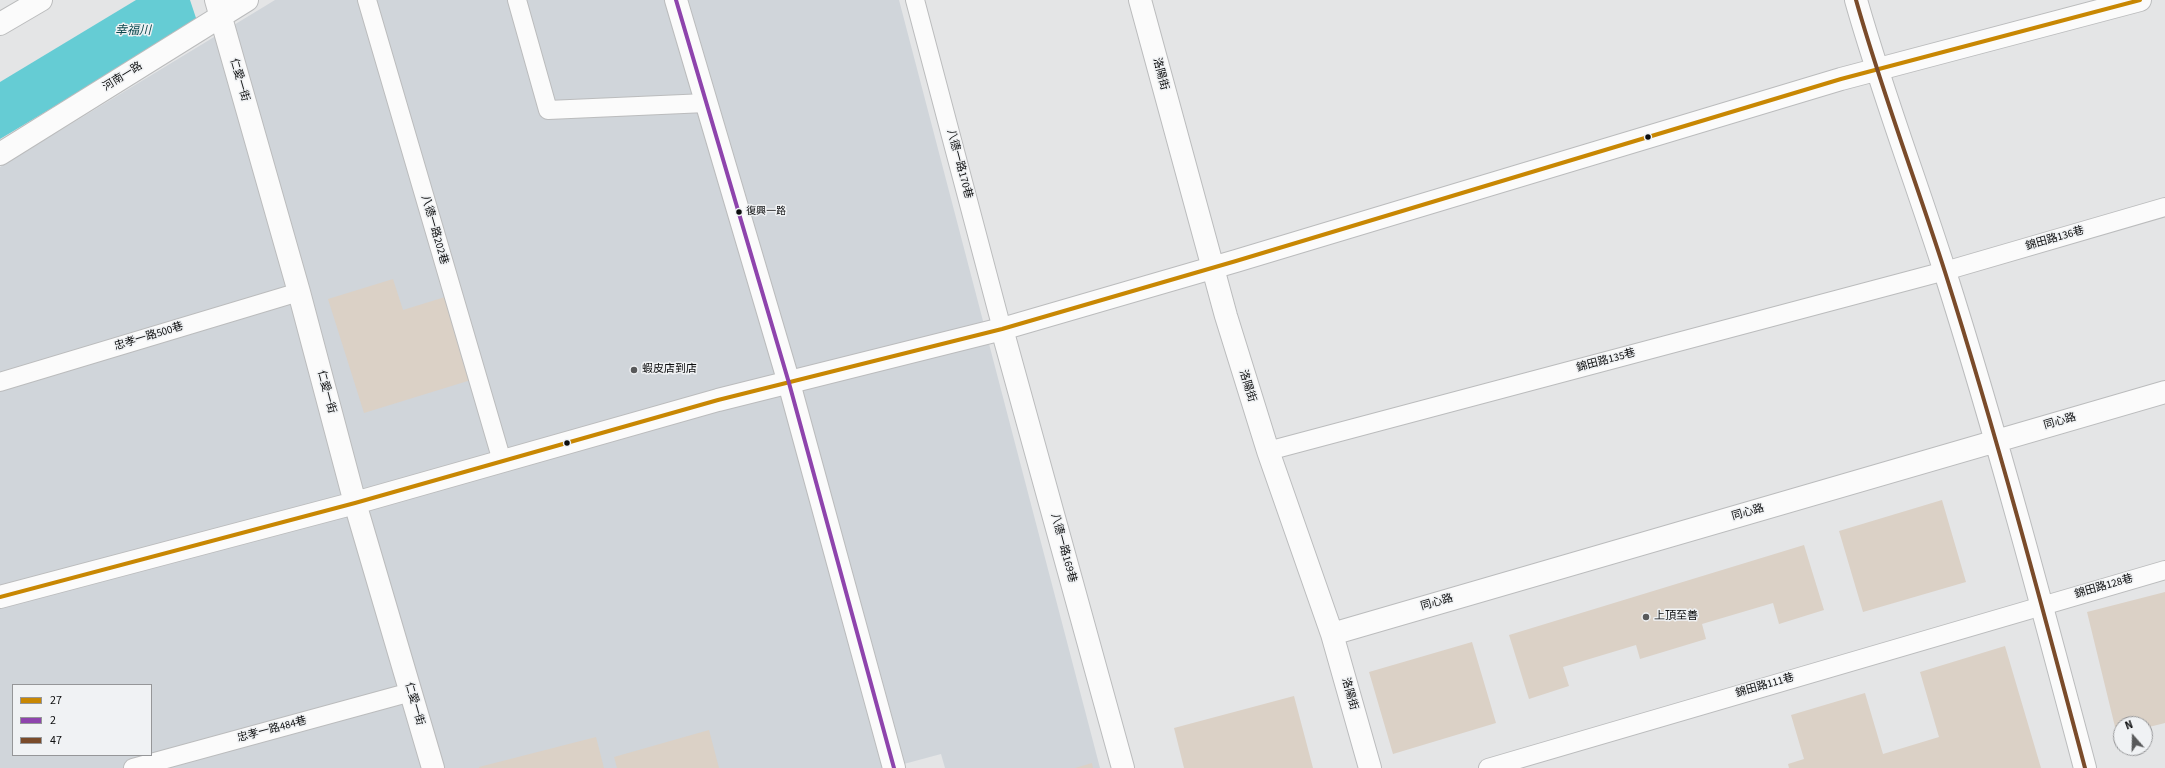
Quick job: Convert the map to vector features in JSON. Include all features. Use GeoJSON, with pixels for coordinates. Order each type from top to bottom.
{"type":"FeatureCollection","features":[{"type":"Feature","properties":{"kind":"street"},"geometry":{"type":"LineString","coordinates":[[0,24],[18,6],[41,0]]}},
{"type":"Feature","properties":{"kind":"street","name":"河南一路"},"geometry":{"type":"LineString","coordinates":[[0,154],[219,8],[247,0]]}},
{"type":"Feature","properties":{"kind":"street"},"geometry":{"type":"LineString","coordinates":[[676,0],[789,383],[894,768]]}},
{"type":"Feature","properties":{"kind":"street","name":"洛陽街"},"geometry":{"type":"LineString","coordinates":[[1140,0],[1226,316],[1268,451],[1332,634],[1370,768]]}},
{"type":"Feature","properties":{"kind":"street"},"geometry":{"type":"LineString","coordinates":[[1856,0],[1876,69],[1944,271],[1996,441],[2042,604],[2085,768]]}},
{"type":"Feature","properties":{"kind":"street"},"geometry":{"type":"LineString","coordinates":[[0,597],[355,504],[502,460],[718,400],[1002,329],[1213,268],[1876,69],[2140,0]]}},
{"type":"Feature","properties":{"kind":"street","name":"仁愛一街"},"geometry":{"type":"LineString","coordinates":[[219,8],[299,292],[355,504],[433,768]]}},
{"type":"Feature","properties":{"kind":"street","name":"八德一路169巷"},"geometry":{"type":"LineString","coordinates":[[1002,329],[1123,768]]}},
{"type":"Feature","properties":{"kind":"street","name":"同心路"},"geometry":{"type":"LineString","coordinates":[[1332,634],[2165,392]]}},
{"type":"Feature","properties":{"kind":"lane","name":"八德一路202巷"},"geometry":{"type":"LineString","coordinates":[[367,0],[502,460]]}},
{"type":"Feature","properties":{"kind":"lane"},"geometry":{"type":"LineString","coordinates":[[517,0],[548,110],[706,103]]}},
{"type":"Feature","properties":{"kind":"lane","name":"八德一路170巷"},"geometry":{"type":"LineString","coordinates":[[915,0],[1002,329]]}},
{"type":"Feature","properties":{"kind":"lane","name":"錦田路136巷"},"geometry":{"type":"LineString","coordinates":[[1944,271],[2165,207]]}},
{"type":"Feature","properties":{"kind":"lane","name":"錦田路135巷"},"geometry":{"type":"LineString","coordinates":[[1268,451],[1944,271]]}},
{"type":"Feature","properties":{"kind":"lane","name":"忠孝一路500巷"},"geometry":{"type":"LineString","coordinates":[[0,382],[299,292]]}},
{"type":"Feature","properties":{"kind":"lane","name":"錦田路128巷"},"geometry":{"type":"LineString","coordinates":[[2042,604],[2165,570]]}},
{"type":"Feature","properties":{"kind":"lane","name":"錦田路111巷"},"geometry":{"type":"LineString","coordinates":[[1488,768],[2042,604]]}},
{"type":"Feature","properties":{"kind":"lane","name":"忠孝一路484巷"},"geometry":{"type":"LineString","coordinates":[[133,768],[411,692]]}},
{"type":"Feature","properties":{"kind":"shaded area"},"geometry":{"type":"Polygon","coordinates":[[[275,0],[899,0],[1100,768],[945,768],[941,754],[889,768],[0,768],[0,167],[275,0]]]}},
{"type":"Feature","properties":{"kind":"water","name":"幸福川"},"geometry":{"type":"Polygon","coordinates":[[[136,0],[233,0],[0,139],[0,82],[136,0]]]}},
{"type":"Feature","properties":{"kind":"pier"},"geometry":{"type":"Polygon","coordinates":[[[190,0],[235,0],[198,24],[190,0]]]}},
{"type":"Feature","properties":{"kind":"building"},"geometry":{"type":"Polygon","coordinates":[[[393,279],[403,310],[445,297],[471,380],[364,413],[328,299],[393,279]]]}},
{"type":"Feature","properties":{"kind":"building"},"geometry":{"type":"Polygon","coordinates":[[[1942,500],[1966,582],[1863,612],[1839,531],[1942,500]]]}},
{"type":"Feature","properties":{"kind":"building","name":"上頂至善"},"geometry":{"type":"Polygon","coordinates":[[[1804,545],[1824,610],[1779,624],[1773,603],[1702,624],[1706,639],[1640,659],[1636,645],[1563,667],[1569,686],[1529,699],[1509,635],[1804,545]]]}},
{"type":"Feature","properties":{"kind":"building"},"geometry":{"type":"Polygon","coordinates":[[[2165,592],[2165,723],[2153,726],[2153,716],[2113,716],[2113,719],[2087,612],[2165,592]]]}},
{"type":"Feature","properties":{"kind":"building"},"geometry":{"type":"Polygon","coordinates":[[[1472,642],[1496,723],[1393,754],[1369,672],[1472,642]]]}},
{"type":"Feature","properties":{"kind":"building"},"geometry":{"type":"Polygon","coordinates":[[[2005,646],[2041,768],[1789,768],[1788,764],[1804,759],[1791,715],[1865,693],[1883,754],[1939,737],[1920,672],[2005,646]]]}},
{"type":"Feature","properties":{"kind":"building"},"geometry":{"type":"Polygon","coordinates":[[[1294,696],[1313,768],[1184,768],[1174,728],[1294,696]]]}},
{"type":"Feature","properties":{"kind":"building"},"geometry":{"type":"Polygon","coordinates":[[[709,730],[719,768],[617,768],[614,757],[709,730]]]}},
{"type":"Feature","properties":{"kind":"building"},"geometry":{"type":"Polygon","coordinates":[[[596,737],[604,768],[479,768],[479,767],[596,737]]]}},
{"type":"Feature","properties":{"kind":"building"},"geometry":{"type":"Polygon","coordinates":[[[1092,763],[1093,768],[1075,768],[1092,763]]]}},
{"type":"Feature","properties":{"kind":"transit line","name":"2"},"geometry":{"type":"LineString","coordinates":[[676,0],[789,383],[894,768]]}},
{"type":"Feature","properties":{"kind":"transit line","name":"47"},"geometry":{"type":"LineString","coordinates":[[1856,0],[1877,69],[1945,272],[1983,395],[2085,768]]}},
{"type":"Feature","properties":{"kind":"transit line","name":"27"},"geometry":{"type":"LineString","coordinates":[[0,597],[355,503],[718,400],[1002,329],[1236,261],[1841,79],[2140,0]]}},
{"type":"Feature","properties":{"kind":"place","name":"復興一路"},"geometry":{"type":"Point","coordinates":[739,212]}},
{"type":"Feature","properties":{"kind":"place","name":"蝦皮店到店"},"geometry":{"type":"Point","coordinates":[634,370]}},
{"type":"Feature","properties":{"kind":"place","name":"上頂至善"},"geometry":{"type":"Point","coordinates":[1646,617]}}]}
